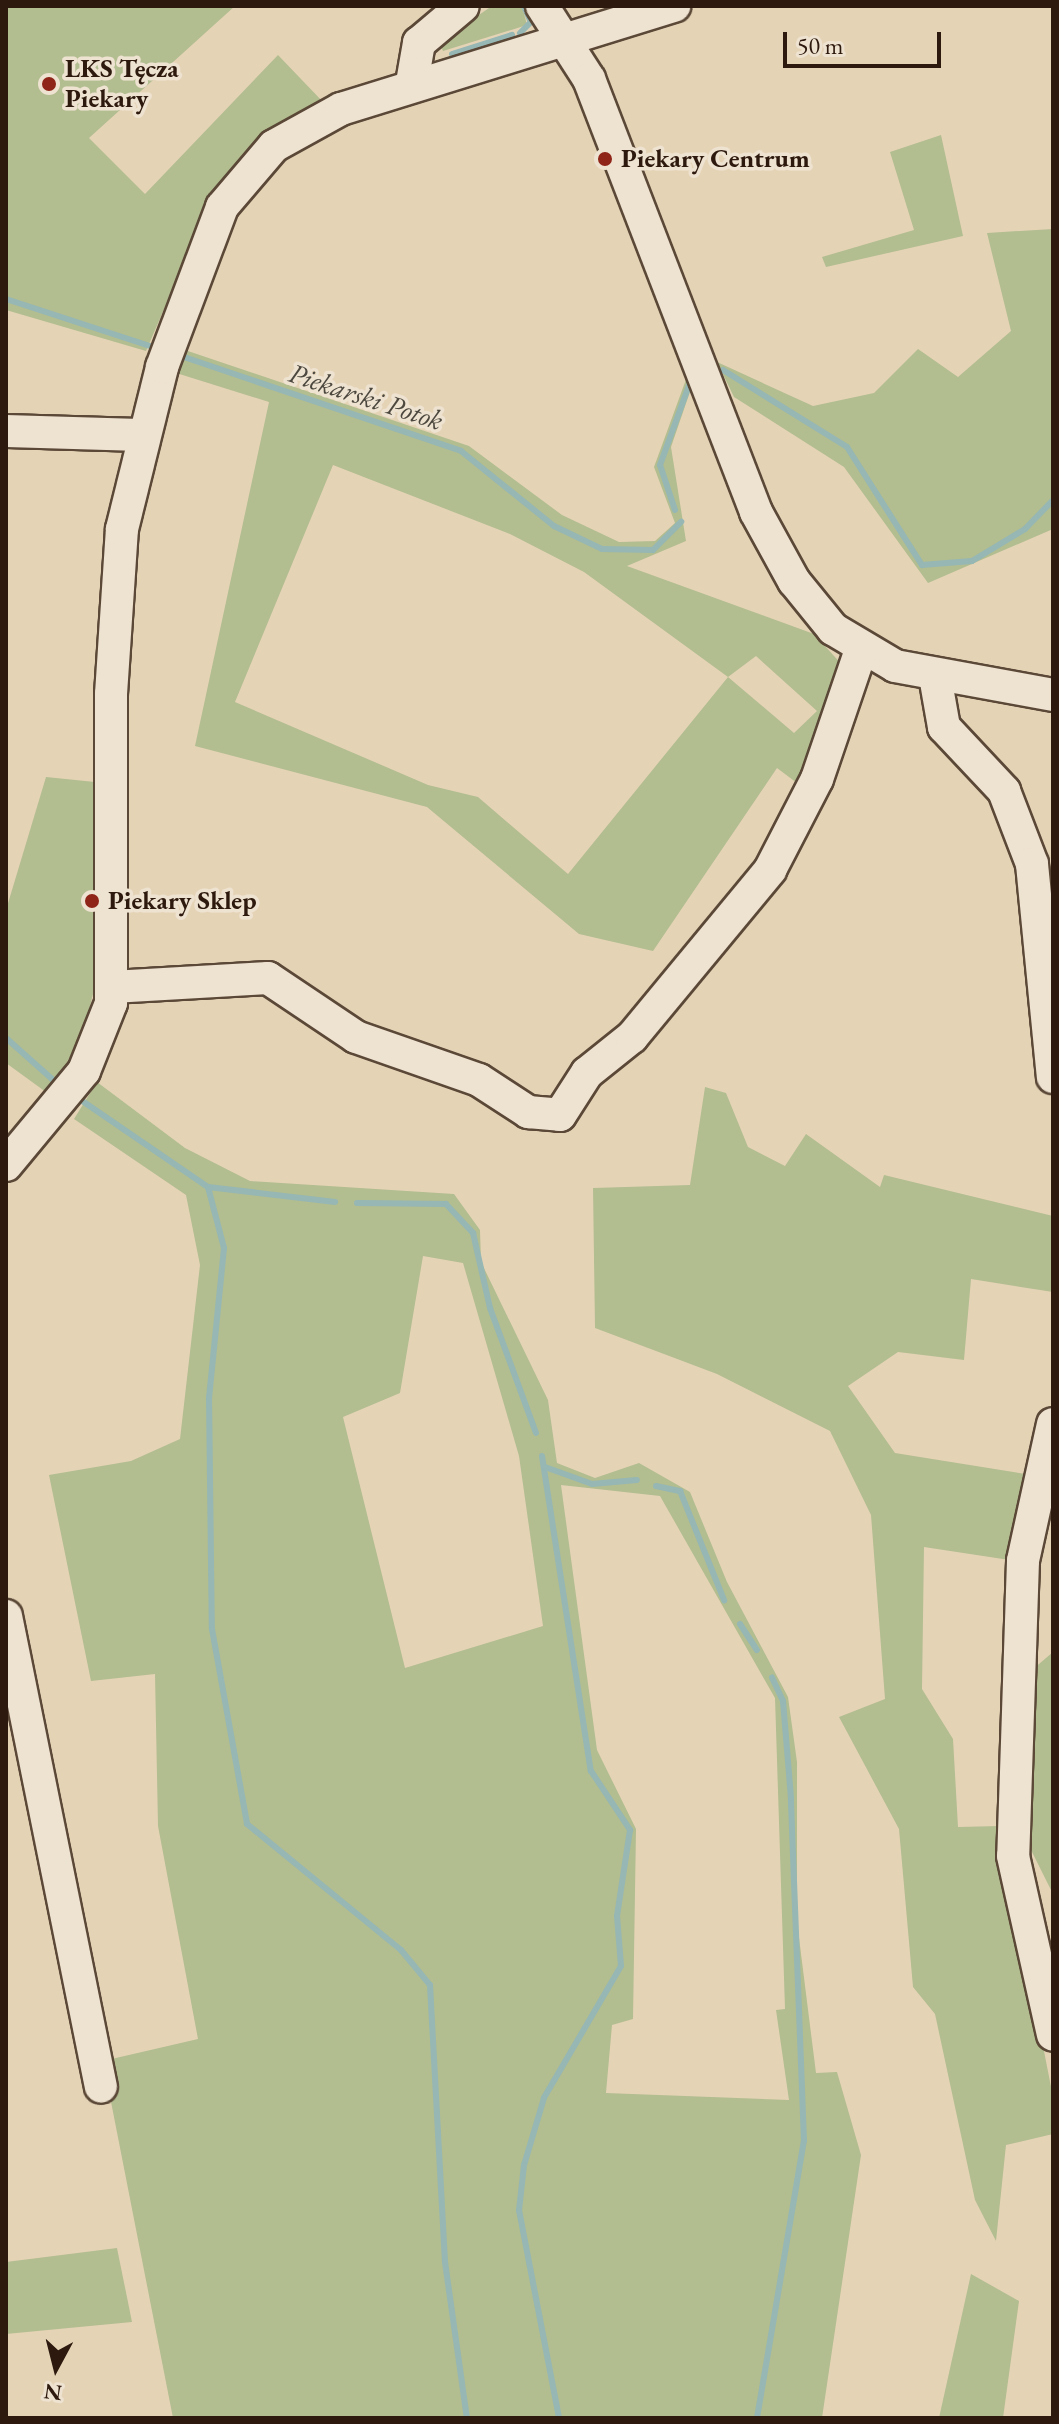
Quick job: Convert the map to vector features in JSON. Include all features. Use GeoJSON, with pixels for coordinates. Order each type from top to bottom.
{"type":"FeatureCollection","features":[{"type":"Feature","properties":{"kind":"street"},"geometry":{"type":"LineString","coordinates":[[412,83],[419,43],[463,6]]}},
{"type":"Feature","properties":{"kind":"street"},"geometry":{"type":"LineString","coordinates":[[542,6],[567,40],[705,374],[756,512],[794,581],[833,629],[861,650],[935,676],[1053,695]]}},
{"type":"Feature","properties":{"kind":"street"},"geometry":{"type":"LineString","coordinates":[[6,1165],[60,1108],[84,1071],[112,987],[112,641],[141,435],[166,353],[212,228],[251,168],[303,127],[412,83],[567,40],[674,6]]}},
{"type":"Feature","properties":{"kind":"street"},"geometry":{"type":"LineString","coordinates":[[6,431],[141,435]]}},
{"type":"Feature","properties":{"kind":"street"},"geometry":{"type":"LineString","coordinates":[[112,987],[268,978],[356,1037],[479,1080],[528,1112],[560,1115],[587,1073],[632,1037],[770,870],[817,779],[861,650]]}},
{"type":"Feature","properties":{"kind":"street"},"geometry":{"type":"LineString","coordinates":[[935,676],[944,727],[1004,791],[1032,864],[1053,1077]]}},
{"type":"Feature","properties":{"kind":"street"},"geometry":{"type":"LineString","coordinates":[[1053,1424],[1023,1561],[1013,1856],[1053,2035]]}},
{"type":"Feature","properties":{"kind":"street"},"geometry":{"type":"LineString","coordinates":[[6,1616],[101,2087]]}},
{"type":"Feature","properties":{"kind":"green space"},"geometry":{"type":"Polygon","coordinates":[[[6,6],[235,6],[89,138],[145,194],[278,55],[324,103],[205,214],[146,351],[6,310],[6,6]]]}},
{"type":"Feature","properties":{"kind":"green space"},"geometry":{"type":"Polygon","coordinates":[[[492,6],[522,6],[527,25],[443,51],[439,42],[492,6]]]}},
{"type":"Feature","properties":{"kind":"green space"},"geometry":{"type":"Polygon","coordinates":[[[941,135],[963,236],[826,267],[822,257],[914,230],[890,152],[941,135]]]}},
{"type":"Feature","properties":{"kind":"green space"},"geometry":{"type":"Polygon","coordinates":[[[1053,229],[1053,529],[928,583],[844,467],[734,397],[717,362],[813,406],[874,393],[918,349],[958,377],[1011,331],[987,233],[1053,229]]]}},
{"type":"Feature","properties":{"kind":"green space"},"geometry":{"type":"Polygon","coordinates":[[[179,348],[469,446],[562,515],[619,542],[655,541],[675,523],[654,467],[688,374],[693,383],[671,447],[686,541],[627,566],[814,634],[845,668],[805,789],[777,768],[653,951],[579,934],[427,807],[195,746],[269,402],[173,372],[179,348]],[[333,465],[235,702],[428,785],[478,797],[568,874],[728,677],[584,572],[510,534],[333,465]],[[756,656],[728,677],[794,733],[817,711],[756,656]]]}},
{"type":"Feature","properties":{"kind":"green space"},"geometry":{"type":"Polygon","coordinates":[[[46,777],[95,782],[95,986],[84,1030],[50,1095],[6,1063],[6,910],[46,777]]]}},
{"type":"Feature","properties":{"kind":"green space"},"geometry":{"type":"Polygon","coordinates":[[[97,1082],[185,1148],[250,1181],[454,1194],[480,1230],[481,1262],[548,1400],[557,1463],[595,1478],[639,1463],[690,1492],[727,1582],[788,1697],[797,1762],[797,1922],[816,2073],[837,2072],[861,2155],[822,2418],[173,2418],[103,2061],[198,2039],[158,1826],[155,1674],[91,1681],[49,1475],[131,1461],[180,1439],[200,1265],[186,1195],[74,1119],[97,1082]],[[423,1256],[400,1393],[343,1417],[405,1668],[543,1626],[519,1456],[463,1263],[423,1256]],[[561,1485],[597,1750],[636,1829],[633,2019],[612,2025],[606,2093],[789,2100],[776,2010],[785,2009],[775,1698],[660,1496],[561,1485]]]}},
{"type":"Feature","properties":{"kind":"green space"},"geometry":{"type":"Polygon","coordinates":[[[705,1087],[726,1093],[748,1147],[785,1166],[806,1134],[880,1187],[884,1175],[1053,1216],[1053,1292],[971,1279],[964,1360],[898,1352],[848,1386],[895,1453],[1032,1475],[1016,1561],[924,1547],[922,1689],[953,1739],[958,1827],[1000,1826],[1053,2097],[1053,2134],[1006,2145],[996,2241],[975,2200],[935,2014],[913,1987],[899,1829],[839,1717],[885,1699],[871,1515],[830,1431],[717,1374],[595,1328],[593,1188],[690,1185],[705,1087]]]}},
{"type":"Feature","properties":{"kind":"green space"},"geometry":{"type":"Polygon","coordinates":[[[1053,1652],[1053,1894],[1024,1836],[1025,1676],[1053,1652]]]}},
{"type":"Feature","properties":{"kind":"green space"},"geometry":{"type":"Polygon","coordinates":[[[117,2248],[132,2322],[6,2334],[6,2262],[117,2248]]]}},
{"type":"Feature","properties":{"kind":"green space"},"geometry":{"type":"Polygon","coordinates":[[[971,2274],[1019,2301],[1003,2418],[939,2418],[971,2274]]]}},
{"type":"Feature","properties":{"kind":"waterway"},"geometry":{"type":"LineString","coordinates":[[520,33],[531,22],[524,6]]}},
{"type":"Feature","properties":{"kind":"waterway"},"geometry":{"type":"LineString","coordinates":[[452,54],[512,35]]}},
{"type":"Feature","properties":{"kind":"waterway","name":"Piekarski Potok"},"geometry":{"type":"LineString","coordinates":[[6,299],[159,349]]}},
{"type":"Feature","properties":{"kind":"waterway","name":"Piekarski Potok"},"geometry":{"type":"LineString","coordinates":[[178,355],[461,451],[554,526],[602,549],[653,550],[681,522]]}},
{"type":"Feature","properties":{"kind":"waterway","name":"Piekarski Potok"},"geometry":{"type":"LineString","coordinates":[[723,370],[847,447],[922,565],[972,561],[1025,529],[1053,500]]}},
{"type":"Feature","properties":{"kind":"waterway","name":"Piekarski Potok"},"geometry":{"type":"LineString","coordinates":[[675,510],[660,465],[691,380]]}},
{"type":"Feature","properties":{"kind":"waterway"},"geometry":{"type":"LineString","coordinates":[[6,1038],[59,1085]]}},
{"type":"Feature","properties":{"kind":"waterway"},"geometry":{"type":"LineString","coordinates":[[75,1096],[208,1187],[335,1202]]}},
{"type":"Feature","properties":{"kind":"waterway"},"geometry":{"type":"LineString","coordinates":[[208,1187],[224,1248],[209,1397],[212,1629],[247,1824],[401,1950],[430,1985],[445,2262],[467,2418]]}},
{"type":"Feature","properties":{"kind":"waterway"},"geometry":{"type":"LineString","coordinates":[[357,1203],[446,1204],[473,1233],[490,1308],[536,1433]]}},
{"type":"Feature","properties":{"kind":"waterway"},"geometry":{"type":"LineString","coordinates":[[542,1456],[591,1771],[630,1830],[617,1916],[621,1966],[544,2098],[524,2165],[519,2210],[559,2418]]}},
{"type":"Feature","properties":{"kind":"waterway"},"geometry":{"type":"LineString","coordinates":[[545,1467],[592,1484],[637,1480]]}},
{"type":"Feature","properties":{"kind":"waterway"},"geometry":{"type":"LineString","coordinates":[[656,1486],[680,1491],[724,1600]]}},
{"type":"Feature","properties":{"kind":"waterway"},"geometry":{"type":"LineString","coordinates":[[740,1624],[757,1650]]}},
{"type":"Feature","properties":{"kind":"waterway"},"geometry":{"type":"LineString","coordinates":[[757,2418],[804,2141],[791,1798],[783,1701],[772,1677]]}},
{"type":"Feature","properties":{"kind":"place","name":"LKS Tęcza Piekary"},"geometry":{"type":"Point","coordinates":[49,84]}},
{"type":"Feature","properties":{"kind":"place","name":"Piekary Centrum"},"geometry":{"type":"Point","coordinates":[605,159]}},
{"type":"Feature","properties":{"kind":"place","name":"Piekary Sklep"},"geometry":{"type":"Point","coordinates":[92,901]}}]}
